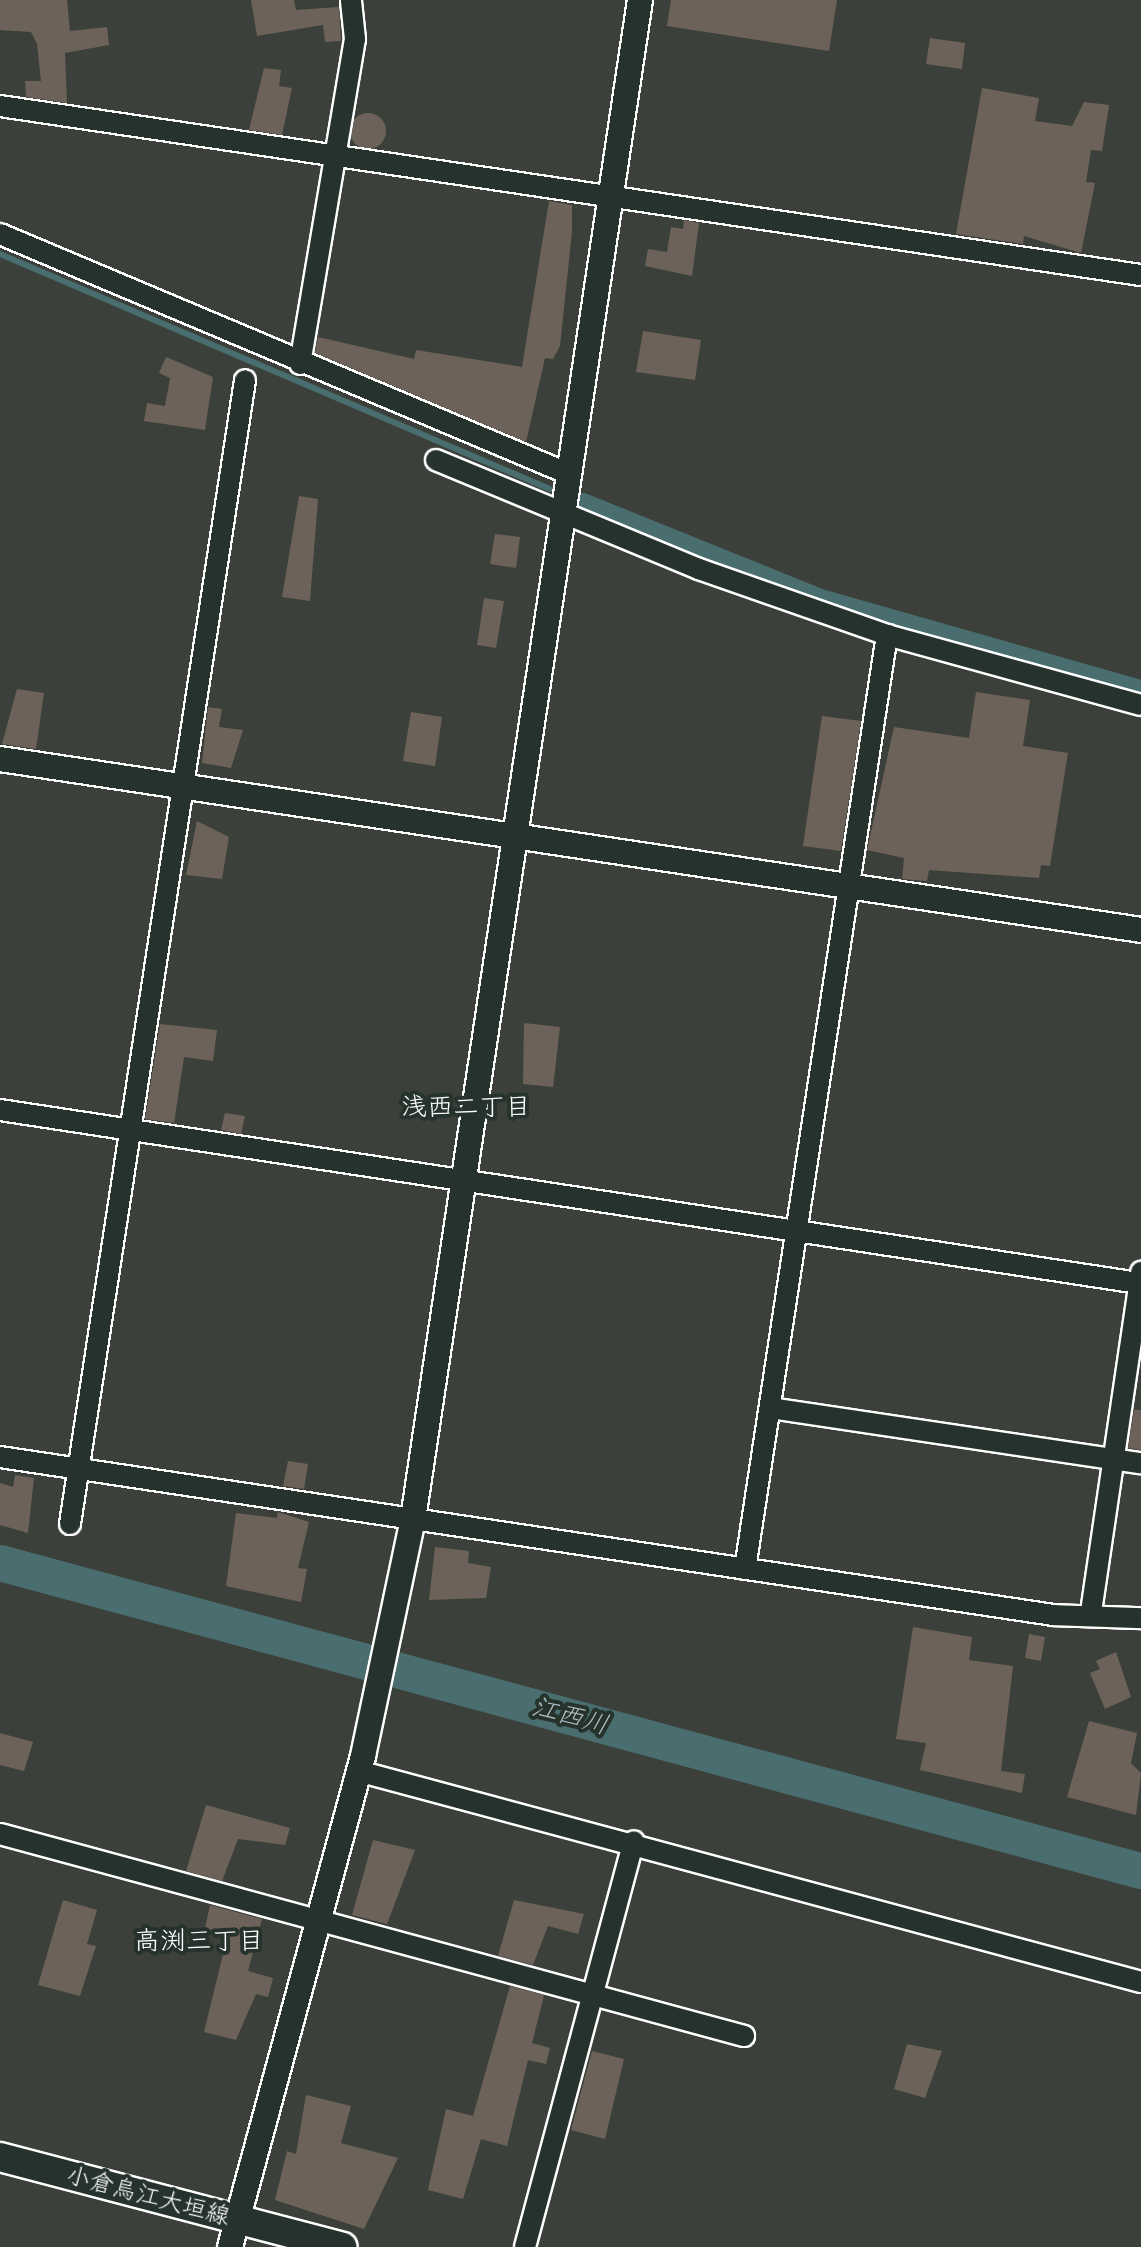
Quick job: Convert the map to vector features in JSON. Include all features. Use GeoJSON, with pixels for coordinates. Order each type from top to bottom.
{"type":"FeatureCollection","features":[{"type":"Feature","properties":{"kind":"main road","name":"小倉烏江大垣線"},"geometry":{"type":"LineString","coordinates":[[0,2157],[233,2233],[342,2247]]}},
{"type":"Feature","properties":{"kind":"street"},"geometry":{"type":"LineString","coordinates":[[300,364],[355,39],[351,0]]}},
{"type":"Feature","properties":{"kind":"street"},"geometry":{"type":"LineString","coordinates":[[233,2233],[389,1649],[413,1519],[640,0]]}},
{"type":"Feature","properties":{"kind":"street"},"geometry":{"type":"LineString","coordinates":[[0,106],[1141,275]]}},
{"type":"Feature","properties":{"kind":"street"},"geometry":{"type":"LineString","coordinates":[[0,234],[300,364],[569,474]]}},
{"type":"Feature","properties":{"kind":"street"},"geometry":{"type":"LineString","coordinates":[[70,1524],[245,380]]}},
{"type":"Feature","properties":{"kind":"street"},"geometry":{"type":"LineString","coordinates":[[436,460],[564,514],[887,635],[1141,705]]}},
{"type":"Feature","properties":{"kind":"street"},"geometry":{"type":"LineString","coordinates":[[745,1569],[771,1408],[794,1229],[851,886],[887,635]]}},
{"type":"Feature","properties":{"kind":"street"},"geometry":{"type":"LineString","coordinates":[[0,759],[1141,930]]}},
{"type":"Feature","properties":{"kind":"street"},"geometry":{"type":"LineString","coordinates":[[0,1110],[794,1229],[1140,1277],[1091,1612]]}},
{"type":"Feature","properties":{"kind":"street"},"geometry":{"type":"LineString","coordinates":[[771,1408],[1141,1463]]}},
{"type":"Feature","properties":{"kind":"street"},"geometry":{"type":"LineString","coordinates":[[0,1457],[1053,1615],[1091,1612],[1141,1618]]}},
{"type":"Feature","properties":{"kind":"street"},"geometry":{"type":"LineString","coordinates":[[360,1764],[863,1904],[947,1924],[1141,1982]]}},
{"type":"Feature","properties":{"kind":"street"},"geometry":{"type":"LineString","coordinates":[[0,1834],[318,1917],[744,2036]]}},
{"type":"Feature","properties":{"kind":"street"},"geometry":{"type":"LineString","coordinates":[[525,2247],[590,1994],[634,1841]]}},
{"type":"Feature","properties":{"kind":"building"},"geometry":{"type":"Polygon","coordinates":[[[0,0],[67,0],[70,31],[107,27],[109,45],[65,53],[67,103],[26,97],[25,81],[41,81],[37,44],[31,32],[0,30],[0,0]]]}},
{"type":"Feature","properties":{"kind":"building"},"geometry":{"type":"Polygon","coordinates":[[[251,0],[294,0],[296,10],[339,7],[341,41],[325,42],[323,25],[257,36],[251,0]]]}},
{"type":"Feature","properties":{"kind":"building"},"geometry":{"type":"Polygon","coordinates":[[[671,0],[837,0],[829,51],[667,26],[671,0]]]}},
{"type":"Feature","properties":{"kind":"building"},"geometry":{"type":"Polygon","coordinates":[[[930,38],[965,43],[962,69],[926,64],[930,38]]]}},
{"type":"Feature","properties":{"kind":"building"},"geometry":{"type":"Polygon","coordinates":[[[264,68],[281,70],[279,86],[292,88],[282,135],[249,130],[264,68]]]}},
{"type":"Feature","properties":{"kind":"building"},"geometry":{"type":"Polygon","coordinates":[[[982,88],[1039,98],[1035,121],[1072,126],[1084,102],[1109,105],[1102,151],[1091,150],[1086,182],[1095,183],[1081,253],[1024,236],[1023,244],[956,234],[982,88]]]}},
{"type":"Feature","properties":{"kind":"building"},"geometry":{"type":"Polygon","coordinates":[[[368,113],[381,118],[386,131],[381,144],[368,149],[355,144],[350,131],[355,118],[368,113]]]}},
{"type":"Feature","properties":{"kind":"building"},"geometry":{"type":"Polygon","coordinates":[[[549,201],[572,205],[572,232],[560,346],[553,359],[545,358],[526,442],[315,353],[318,337],[414,359],[416,350],[522,367],[549,201]]]}},
{"type":"Feature","properties":{"kind":"building"},"geometry":{"type":"Polygon","coordinates":[[[684,220],[699,223],[692,276],[645,266],[648,249],[667,252],[671,227],[683,229],[684,220]]]}},
{"type":"Feature","properties":{"kind":"building"},"geometry":{"type":"Polygon","coordinates":[[[643,331],[701,340],[695,380],[636,372],[643,331]]]}},
{"type":"Feature","properties":{"kind":"building"},"geometry":{"type":"Polygon","coordinates":[[[166,357],[213,377],[205,430],[144,421],[147,403],[165,406],[170,378],[159,373],[166,357]]]}},
{"type":"Feature","properties":{"kind":"building"},"geometry":{"type":"Polygon","coordinates":[[[299,496],[318,499],[310,601],[282,597],[299,496]]]}},
{"type":"Feature","properties":{"kind":"building"},"geometry":{"type":"Polygon","coordinates":[[[495,534],[520,537],[516,568],[490,564],[495,534]]]}},
{"type":"Feature","properties":{"kind":"building"},"geometry":{"type":"Polygon","coordinates":[[[484,598],[504,601],[496,648],[477,645],[484,598]]]}},
{"type":"Feature","properties":{"kind":"building"},"geometry":{"type":"Polygon","coordinates":[[[17,689],[44,693],[36,749],[2,744],[17,689]]]}},
{"type":"Feature","properties":{"kind":"building"},"geometry":{"type":"Polygon","coordinates":[[[976,692],[1030,700],[1023,746],[1068,753],[1050,866],[1041,865],[1039,878],[929,870],[927,881],[902,879],[904,858],[867,850],[894,727],[969,738],[976,692]]]}},
{"type":"Feature","properties":{"kind":"building"},"geometry":{"type":"Polygon","coordinates":[[[208,707],[222,709],[219,727],[243,730],[231,768],[202,763],[208,707]]]}},
{"type":"Feature","properties":{"kind":"building"},"geometry":{"type":"Polygon","coordinates":[[[411,712],[442,717],[435,766],[403,761],[411,712]]]}},
{"type":"Feature","properties":{"kind":"building"},"geometry":{"type":"Polygon","coordinates":[[[822,716],[861,721],[841,851],[803,846],[822,716]]]}},
{"type":"Feature","properties":{"kind":"building"},"geometry":{"type":"Polygon","coordinates":[[[197,821],[229,837],[222,879],[186,875],[197,821]]]}},
{"type":"Feature","properties":{"kind":"building"},"geometry":{"type":"Polygon","coordinates":[[[524,1023],[560,1027],[553,1087],[523,1084],[524,1023]]]}},
{"type":"Feature","properties":{"kind":"building"},"geometry":{"type":"Polygon","coordinates":[[[160,1024],[217,1030],[213,1061],[184,1057],[174,1123],[145,1119],[160,1024]]]}},
{"type":"Feature","properties":{"kind":"building"},"geometry":{"type":"Polygon","coordinates":[[[225,1113],[245,1116],[241,1134],[221,1130],[225,1113]]]}},
{"type":"Feature","properties":{"kind":"building"},"geometry":{"type":"Polygon","coordinates":[[[1134,1410],[1141,1410],[1141,1450],[1128,1448],[1134,1410]]]}},
{"type":"Feature","properties":{"kind":"building"},"geometry":{"type":"Polygon","coordinates":[[[288,1461],[308,1464],[304,1489],[283,1486],[288,1461]]]}},
{"type":"Feature","properties":{"kind":"building"},"geometry":{"type":"Polygon","coordinates":[[[15,1475],[34,1478],[28,1533],[0,1525],[0,1483],[13,1487],[15,1475]]]}},
{"type":"Feature","properties":{"kind":"building"},"geometry":{"type":"Polygon","coordinates":[[[278,1512],[309,1522],[298,1568],[307,1569],[301,1602],[226,1586],[236,1513],[277,1518],[278,1512]]]}},
{"type":"Feature","properties":{"kind":"building"},"geometry":{"type":"Polygon","coordinates":[[[435,1547],[469,1551],[468,1563],[491,1567],[486,1598],[429,1600],[435,1547]]]}},
{"type":"Feature","properties":{"kind":"building"},"geometry":{"type":"Polygon","coordinates":[[[913,1627],[972,1637],[969,1660],[1013,1666],[1001,1771],[1025,1774],[1022,1793],[920,1770],[926,1743],[896,1739],[913,1627]]]}},
{"type":"Feature","properties":{"kind":"building"},"geometry":{"type":"Polygon","coordinates":[[[1029,1634],[1045,1637],[1041,1661],[1025,1658],[1029,1634]]]}},
{"type":"Feature","properties":{"kind":"building"},"geometry":{"type":"Polygon","coordinates":[[[1116,1652],[1131,1697],[1105,1709],[1090,1673],[1100,1669],[1096,1661],[1116,1652]]]}},
{"type":"Feature","properties":{"kind":"building"},"geometry":{"type":"Polygon","coordinates":[[[1089,1721],[1137,1733],[1131,1763],[1141,1773],[1136,1815],[1067,1797],[1089,1721]]]}},
{"type":"Feature","properties":{"kind":"building"},"geometry":{"type":"Polygon","coordinates":[[[0,1733],[33,1742],[24,1771],[0,1765],[0,1733]]]}},
{"type":"Feature","properties":{"kind":"building"},"geometry":{"type":"Polygon","coordinates":[[[206,1805],[290,1828],[285,1845],[238,1839],[222,1881],[186,1871],[206,1805]]]}},
{"type":"Feature","properties":{"kind":"building"},"geometry":{"type":"Polygon","coordinates":[[[373,1840],[415,1850],[387,1924],[352,1915],[373,1840]]]}},
{"type":"Feature","properties":{"kind":"building"},"geometry":{"type":"Polygon","coordinates":[[[63,1900],[97,1910],[87,1944],[96,1946],[80,1996],[38,1985],[63,1900]]]}},
{"type":"Feature","properties":{"kind":"building"},"geometry":{"type":"Polygon","coordinates":[[[514,1900],[584,1914],[578,1934],[548,1926],[533,1965],[498,1956],[514,1900]]]}},
{"type":"Feature","properties":{"kind":"building"},"geometry":{"type":"Polygon","coordinates":[[[210,1905],[262,1919],[248,1971],[273,1978],[268,1997],[256,1994],[236,2040],[204,2032],[228,1934],[205,1928],[210,1905]]]}},
{"type":"Feature","properties":{"kind":"building"},"geometry":{"type":"Polygon","coordinates":[[[510,1986],[544,1995],[532,2043],[550,2048],[546,2064],[528,2060],[507,2146],[481,2139],[463,2199],[428,2190],[446,2109],[473,2116],[510,1986]]]}},
{"type":"Feature","properties":{"kind":"building"},"geometry":{"type":"Polygon","coordinates":[[[907,2044],[942,2051],[925,2098],[894,2089],[907,2044]]]}},
{"type":"Feature","properties":{"kind":"building"},"geometry":{"type":"Polygon","coordinates":[[[592,2051],[624,2059],[605,2139],[571,2130],[592,2051]]]}},
{"type":"Feature","properties":{"kind":"building"},"geometry":{"type":"Polygon","coordinates":[[[306,2095],[351,2106],[341,2143],[398,2158],[364,2229],[275,2200],[287,2151],[296,2154],[306,2095]]]}},
{"type":"Feature","properties":{"kind":"waterway"},"geometry":{"type":"LineString","coordinates":[[0,254],[550,489]]}},
{"type":"Feature","properties":{"kind":"waterway"},"geometry":{"type":"LineString","coordinates":[[583,503],[821,599],[1141,690]]}},
{"type":"Feature","properties":{"kind":"waterway","name":"江西川"},"geometry":{"type":"LineString","coordinates":[[0,1563],[1141,1871]]}},
{"type":"Feature","properties":{"kind":"district","name":"浅西二丁目"},"geometry":{"type":"Point","coordinates":[466,1108]}},
{"type":"Feature","properties":{"kind":"district","name":"高渕三丁目"},"geometry":{"type":"Point","coordinates":[199,1942]}}]}
